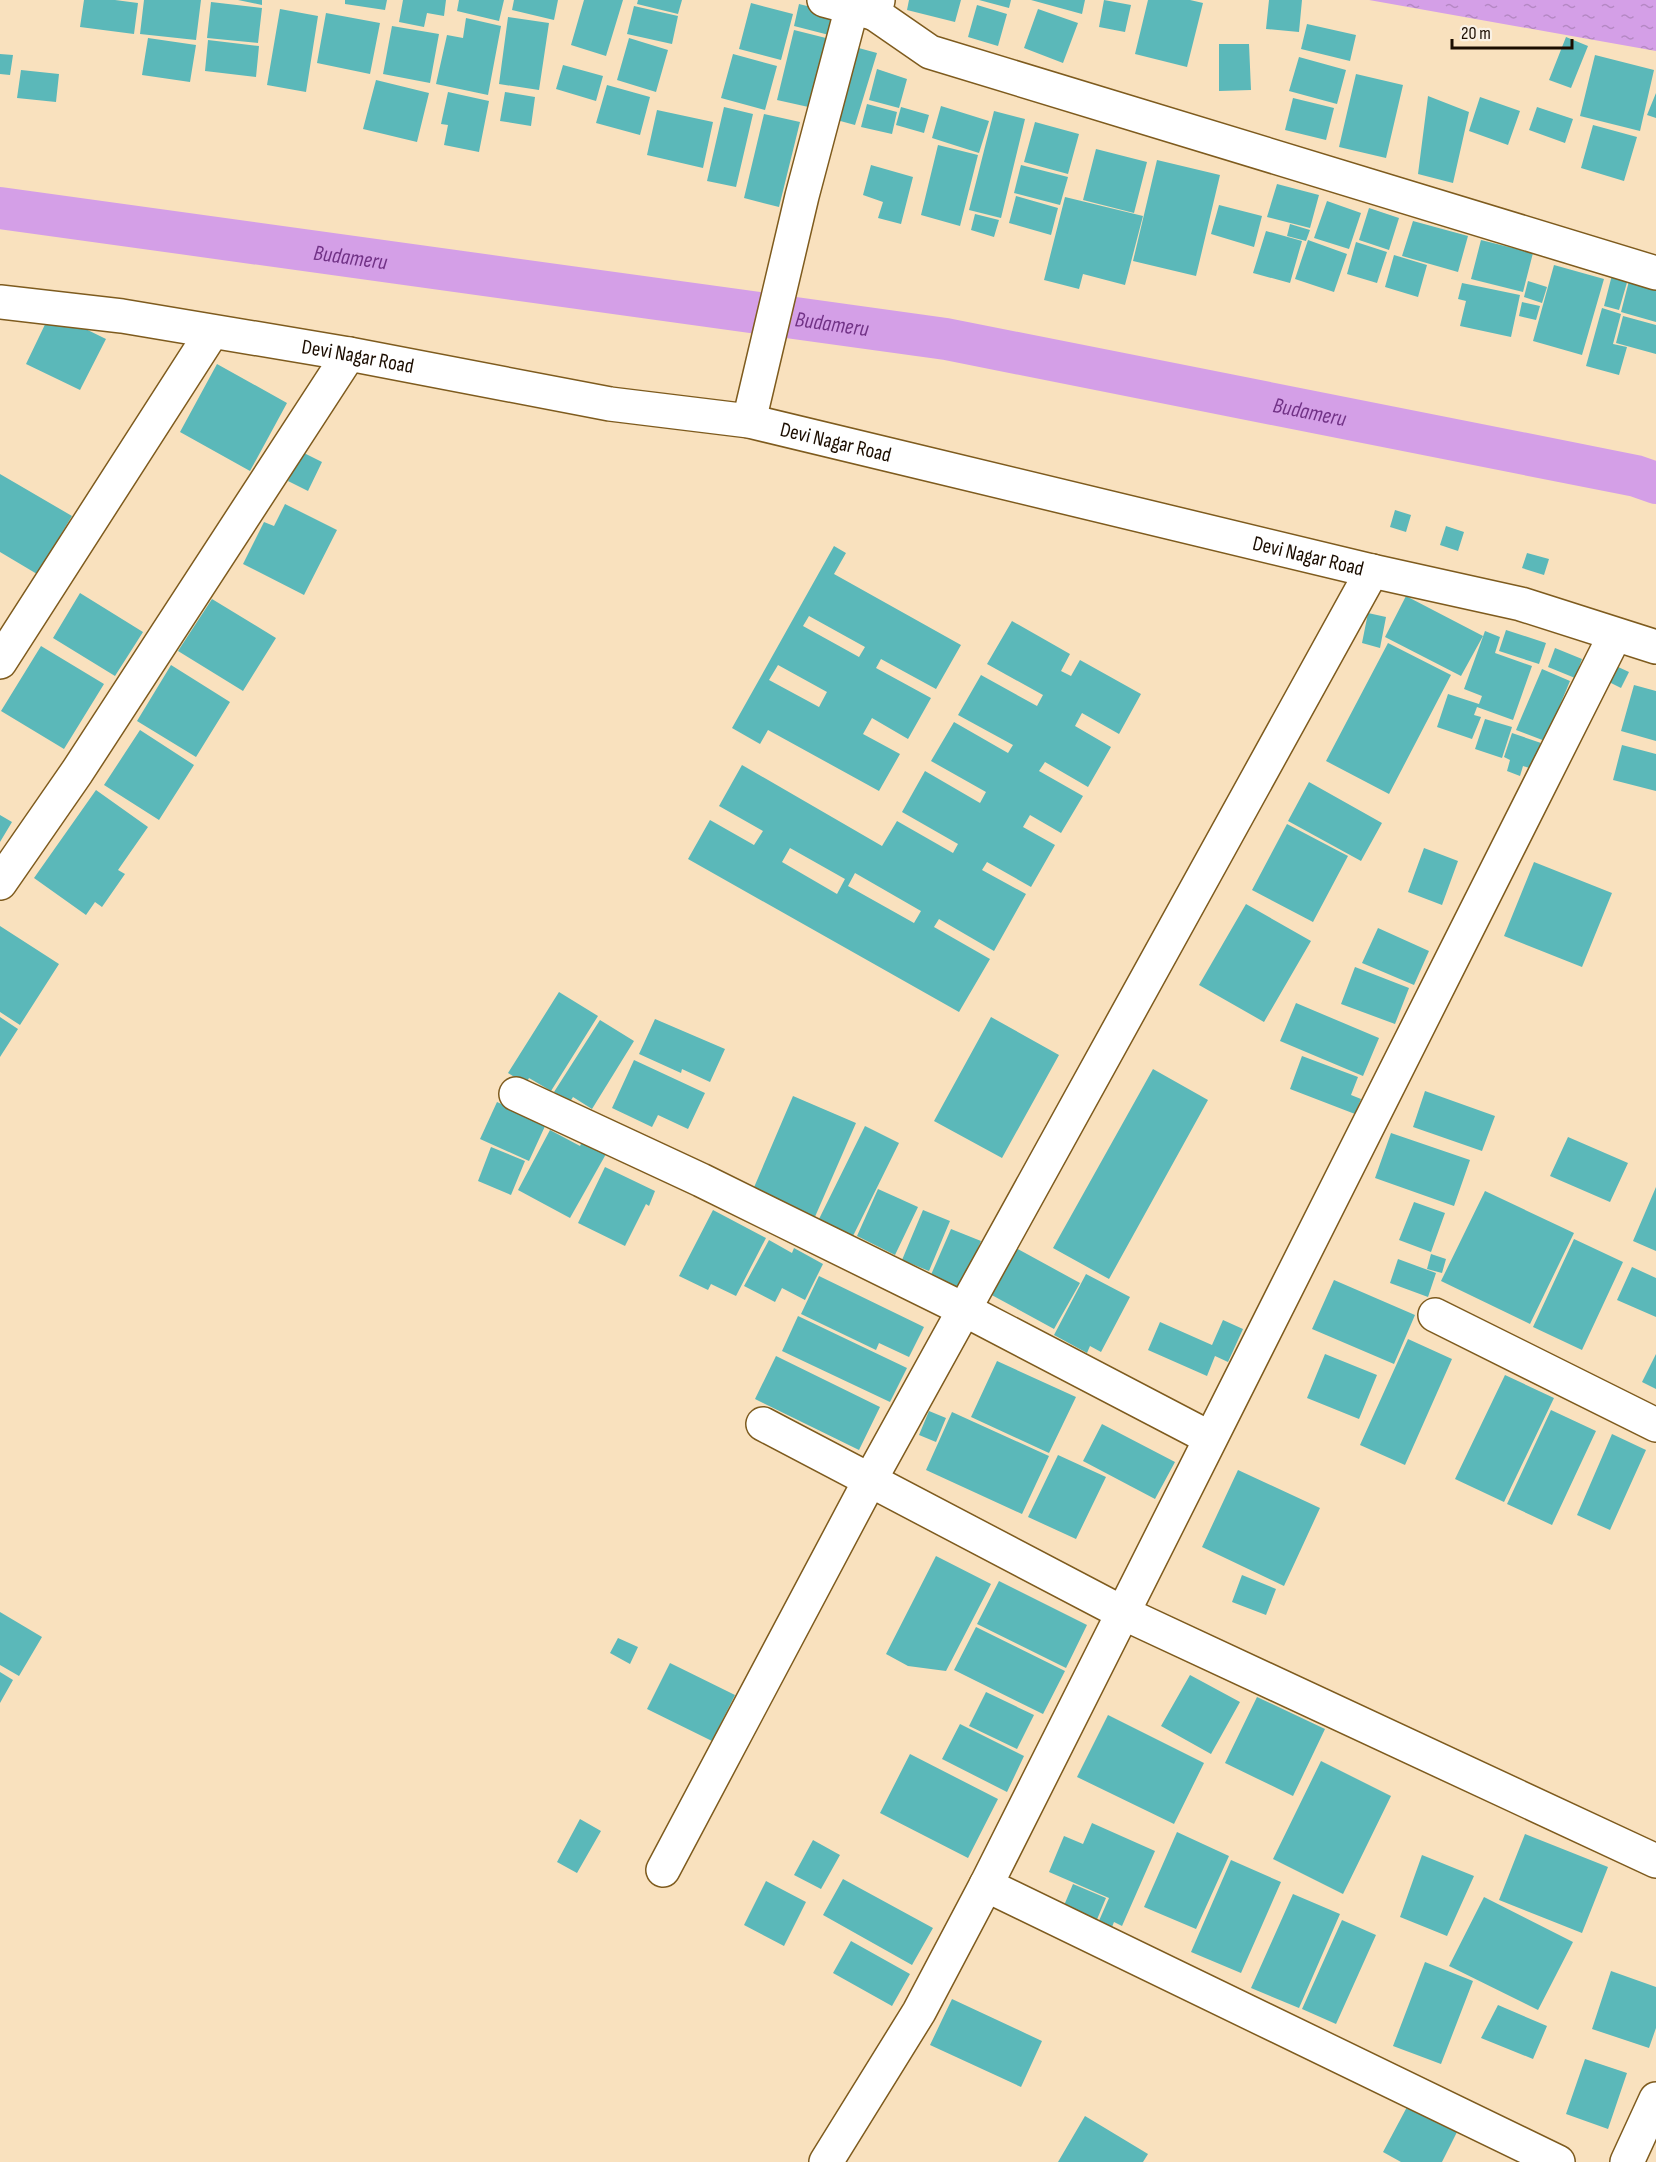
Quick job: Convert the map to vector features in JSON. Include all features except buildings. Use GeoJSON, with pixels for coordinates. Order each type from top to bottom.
{"type":"FeatureCollection","features":[{"type":"Feature","properties":{"kind":"street"},"geometry":{"type":"LineString","coordinates":[[749,421],[801,196],[857,5],[930,52],[1656,273]]}},
{"type":"Feature","properties":{"kind":"street","name":"Devi Nagar Road"},"geometry":{"type":"LineString","coordinates":[[0,302],[122,316],[349,354],[610,404],[749,421],[1372,571],[1521,604],[1656,647]]}},
{"type":"Feature","properties":{"kind":"street"},"geometry":{"type":"LineString","coordinates":[[0,662],[212,332]]}},
{"type":"Feature","properties":{"kind":"street"},"geometry":{"type":"LineString","coordinates":[[0,883],[78,772],[349,354]]}},
{"type":"Feature","properties":{"kind":"street"},"geometry":{"type":"LineString","coordinates":[[663,1870],[870,1480],[1372,571]]}},
{"type":"Feature","properties":{"kind":"street"},"geometry":{"type":"LineString","coordinates":[[826,2162],[919,2012],[986,1885],[1615,635]]}},
{"type":"Feature","properties":{"kind":"street"},"geometry":{"type":"LineString","coordinates":[[516,1094],[701,1180],[965,1310],[1210,1437]]}},
{"type":"Feature","properties":{"kind":"street"},"geometry":{"type":"LineString","coordinates":[[1435,1315],[1656,1425]]}},
{"type":"Feature","properties":{"kind":"street"},"geometry":{"type":"LineString","coordinates":[[763,1424],[1123,1613],[1656,1861]]}},
{"type":"Feature","properties":{"kind":"street"},"geometry":{"type":"LineString","coordinates":[[986,1885],[1558,2162]]}},
{"type":"Feature","properties":{"kind":"street"},"geometry":{"type":"LineString","coordinates":[[1627,2162],[1656,2099]]}},
{"type":"Feature","properties":{"kind":"water"},"geometry":{"type":"Polygon","coordinates":[[[1369,0],[1656,0],[1656,51],[1369,0]]]}},
{"type":"Feature","properties":{"kind":"waterway","name":"Budameru"},"geometry":{"type":"LineString","coordinates":[[0,208],[946,339],[1636,476],[1656,483]]}}]}
